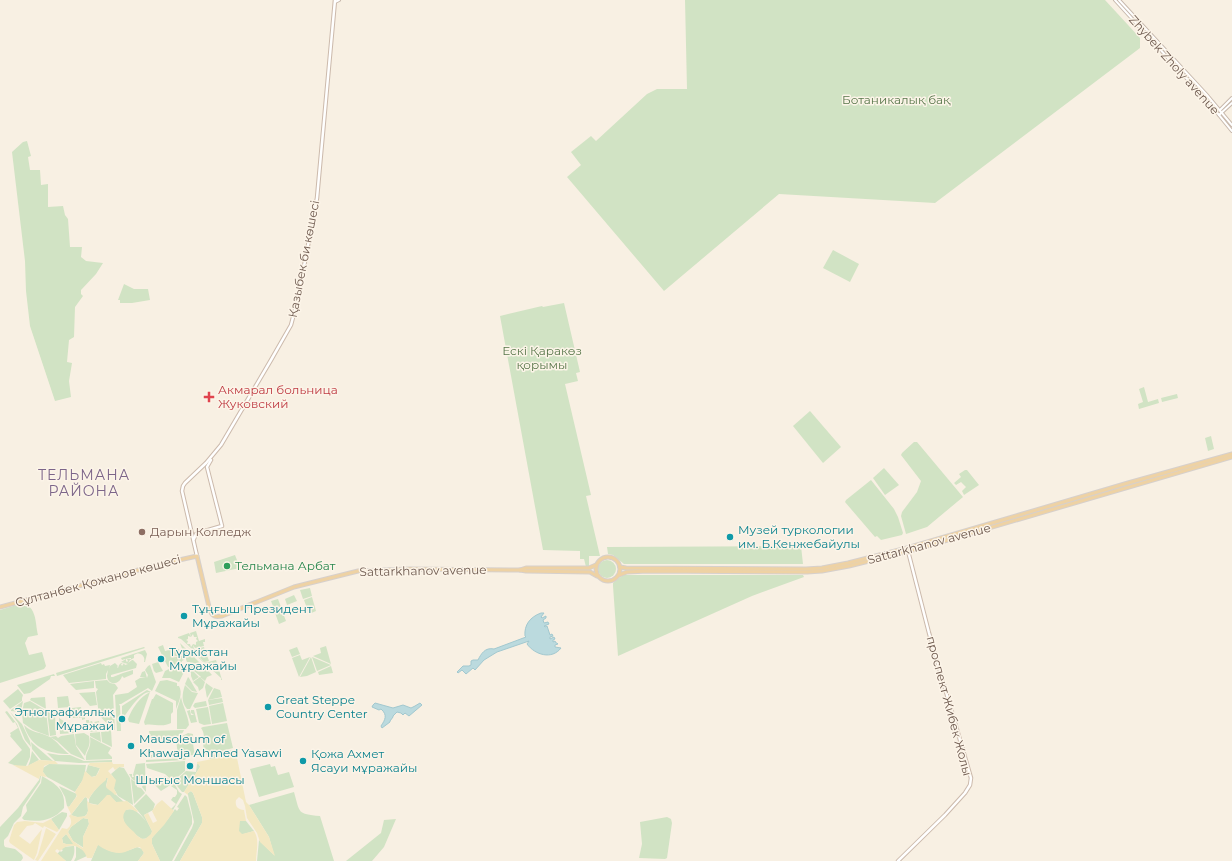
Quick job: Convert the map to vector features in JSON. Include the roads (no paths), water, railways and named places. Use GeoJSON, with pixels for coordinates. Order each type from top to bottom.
{"type":"FeatureCollection","features":[{"type":"Feature","properties":{"kind":"main road","name":"Қазыбек би көшесі"},"geometry":{"type":"LineString","coordinates":[[194,539],[182,492],[183,486],[215,453],[291,325],[298,298],[317,198],[335,1]]}},
{"type":"Feature","properties":{"kind":"main road"},"geometry":{"type":"LineString","coordinates":[[197,556],[194,539],[196,534],[198,532],[222,526],[208,471],[208,464],[215,453]]}},
{"type":"Feature","properties":{"kind":"main road","name":"Sattarkhanov avenue"},"geometry":{"type":"LineString","coordinates":[[618,575],[627,572],[648,571],[807,572],[849,566],[908,550],[1232,454]]}},
{"type":"Feature","properties":{"kind":"main road","name":"Sattarkhanov avenue"},"geometry":{"type":"LineString","coordinates":[[1104,492],[1232,457]]}},
{"type":"Feature","properties":{"kind":"main road"},"geometry":{"type":"LineString","coordinates":[[202,467],[208,471]]}},
{"type":"Feature","properties":{"kind":"main road","name":"Sattarkhanov avenue"},"geometry":{"type":"LineString","coordinates":[[620,567],[806,569],[822,568],[908,550]]}},
{"type":"Feature","properties":{"kind":"main road","name":"проспект Жибек Жолы"},"geometry":{"type":"LineString","coordinates":[[898,861],[965,793],[970,785],[971,778],[929,633],[908,550]]}},
{"type":"Feature","properties":{"kind":"main road","name":"Sattarkhanov avenue"},"geometry":{"type":"LineString","coordinates":[[197,556],[210,611],[214,616],[222,616],[303,584],[358,571],[403,569],[520,570],[526,572],[590,572],[598,576]]}},
{"type":"Feature","properties":{"kind":"main road","name":"Сұлтанбек Қожанов көшесі"},"geometry":{"type":"LineString","coordinates":[[0,607],[153,566],[197,556]]}},
{"type":"Feature","properties":{"kind":"main road"},"geometry":{"type":"LineString","coordinates":[[608,557],[615,560],[620,567],[618,575],[615,579],[609,581],[603,581],[595,571],[596,565],[602,558],[608,557]]}},
{"type":"Feature","properties":{"kind":"main road","name":"Sattarkhanov avenue"},"geometry":{"type":"LineString","coordinates":[[520,570],[526,568],[589,568],[596,565]]}},
{"type":"Feature","properties":{"kind":"street","name":"Zhybek Zholy avenue"},"geometry":{"type":"LineString","coordinates":[[1115,0],[1218,113],[1232,131]]}},
{"type":"Feature","properties":{"kind":"street","name":"Zhybek Zholy avenue"},"geometry":{"type":"LineString","coordinates":[[1119,0],[1222,112],[1232,125]]}},
{"type":"Feature","properties":{"kind":"street"},"geometry":{"type":"LineString","coordinates":[[1218,113],[1232,98]]}},
{"type":"Feature","properties":{"kind":"street"},"geometry":{"type":"LineString","coordinates":[[1218,113],[1222,112],[1232,103]]}},
{"type":"Feature","properties":{"kind":"water"},"geometry":{"type":"Polygon","coordinates":[[[541,613],[544,613],[541,617],[542,618],[546,616],[543,620],[544,623],[548,622],[549,624],[544,626],[547,626],[550,635],[552,634],[553,636],[550,637],[550,639],[554,637],[555,639],[553,642],[555,641],[558,644],[555,645],[555,647],[561,648],[557,652],[544,655],[530,648],[527,644],[529,641],[497,652],[484,660],[475,670],[473,668],[466,674],[462,670],[458,673],[457,672],[463,666],[471,665],[471,661],[478,660],[482,653],[486,650],[494,649],[526,637],[525,632],[528,622],[541,613]]]}},
{"type":"Feature","properties":{"kind":"water"},"geometry":{"type":"Polygon","coordinates":[[[375,703],[393,708],[403,705],[411,708],[420,703],[422,705],[409,716],[405,713],[403,715],[397,712],[390,722],[382,728],[381,726],[385,720],[385,713],[381,709],[379,710],[372,707],[375,703]]]}},
{"type":"Feature","properties":{"kind":"place","name":"Акмарал больница Жуковский"},"geometry":{"type":"Point","coordinates":[209,397]}},
{"type":"Feature","properties":{"kind":"place","name":"Дарын Колледж"},"geometry":{"type":"Point","coordinates":[142,532]}},
{"type":"Feature","properties":{"kind":"place","name":"Музей туркологии им. Б.Кенжебайулы"},"geometry":{"type":"Point","coordinates":[730,537]}},
{"type":"Feature","properties":{"kind":"place","name":"Тельмана Арбат"},"geometry":{"type":"Point","coordinates":[227,566]}},
{"type":"Feature","properties":{"kind":"place","name":"Тұңғыш Президент Мұражайы"},"geometry":{"type":"Point","coordinates":[184,616]}},
{"type":"Feature","properties":{"kind":"place","name":"Түркістан Мұражайы"},"geometry":{"type":"Point","coordinates":[161,659]}},
{"type":"Feature","properties":{"kind":"place","name":"Great Steppe Country Center"},"geometry":{"type":"Point","coordinates":[268,707]}},
{"type":"Feature","properties":{"kind":"place","name":"Этнографиялық Мұражай"},"geometry":{"type":"Point","coordinates":[122,719]}},
{"type":"Feature","properties":{"kind":"place","name":"Mausoleum of Khawaja Ahmed Yasawi"},"geometry":{"type":"Point","coordinates":[131,746]}},
{"type":"Feature","properties":{"kind":"place","name":"Қожа Ахмет Ясауи мұражайы"},"geometry":{"type":"Point","coordinates":[303,761]}},
{"type":"Feature","properties":{"kind":"place","name":"Шығыс Моншасы"},"geometry":{"type":"Point","coordinates":[190,766]}},
{"type":"Feature","properties":{"kind":"district","name":"ТЕЛЬМАНА РАЙОНА"},"geometry":{"type":"Point","coordinates":[84,484]}},
{"type":"Feature","properties":{"kind":"park label","name":"Ботаникалық бақ"},"geometry":{"type":"Point","coordinates":[896,100]}},
{"type":"Feature","properties":{"kind":"park label","name":"Ескі Қаракөз қорымы"},"geometry":{"type":"Point","coordinates":[542,358]}}]}
